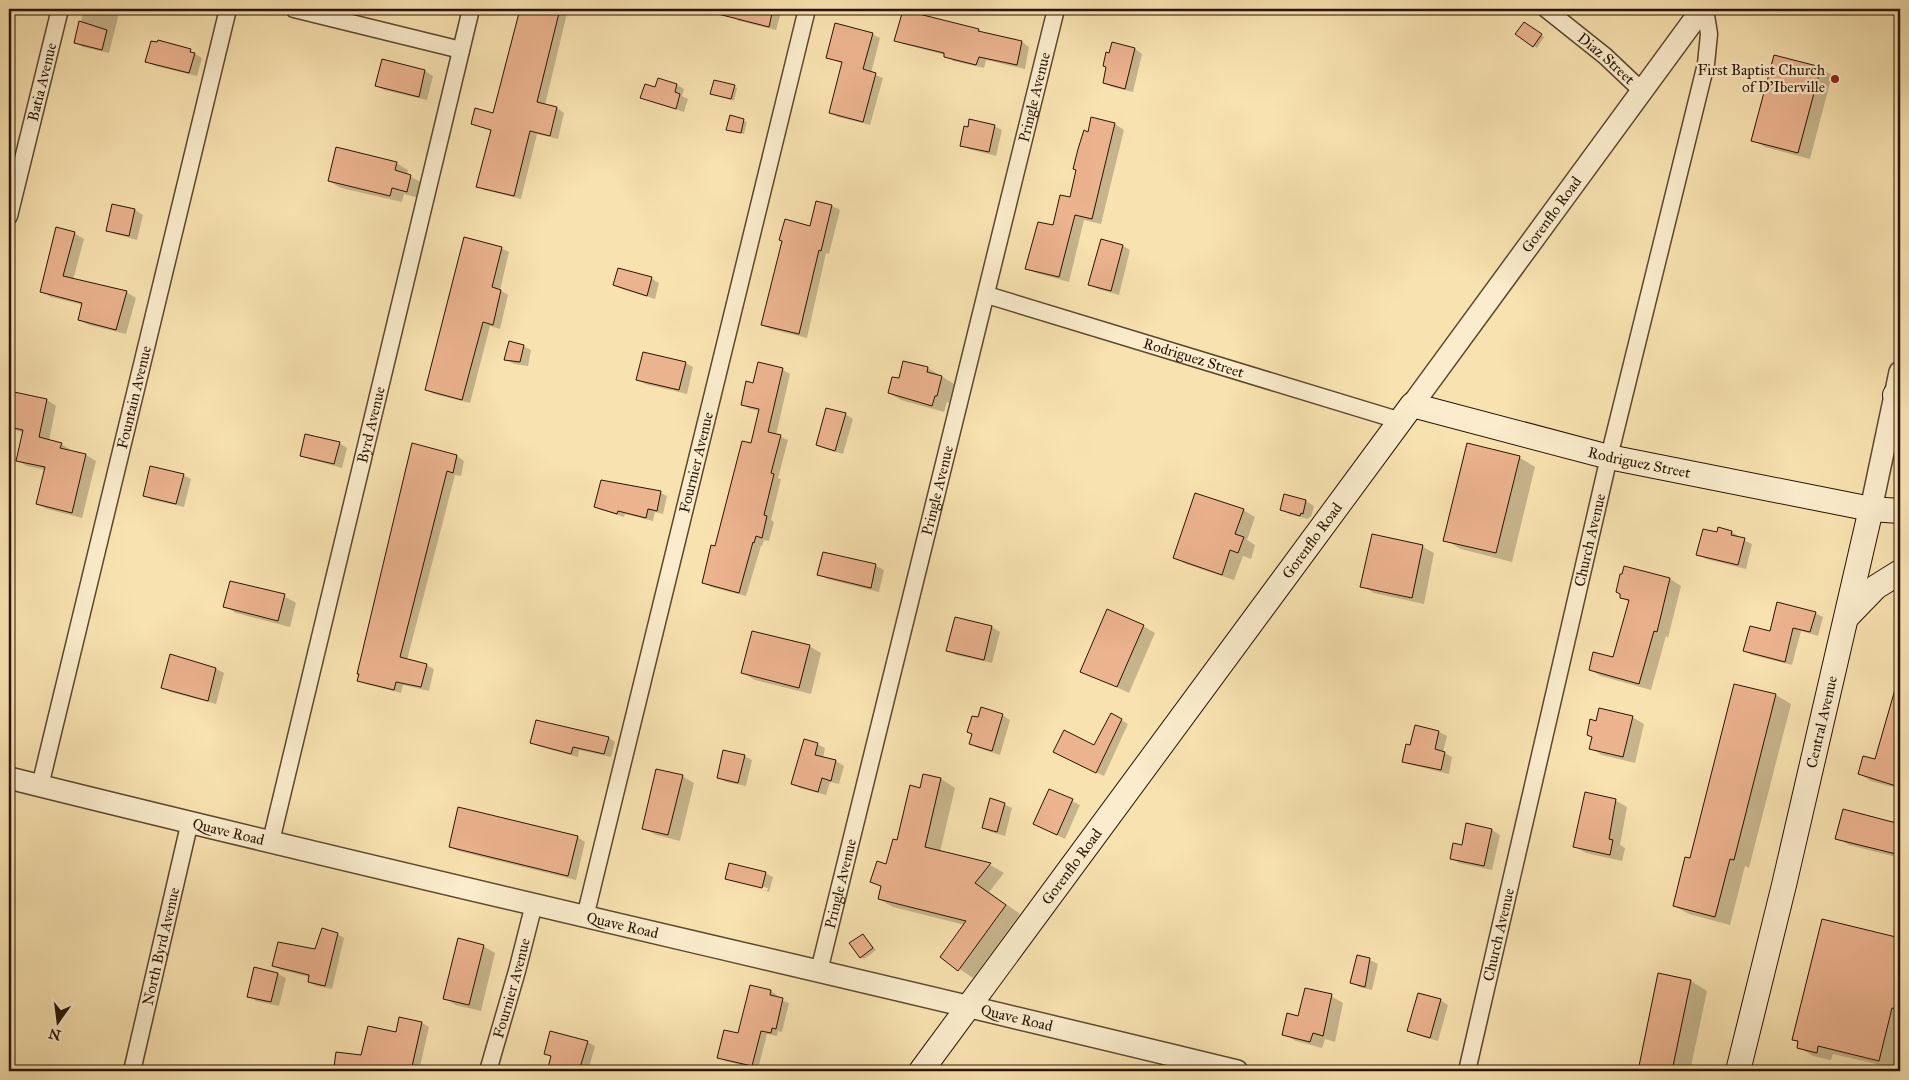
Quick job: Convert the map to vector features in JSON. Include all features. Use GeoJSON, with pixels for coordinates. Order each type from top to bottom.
{"type":"FeatureCollection","features":[{"type":"Feature","properties":{"kind":"main road","name":"Rodriguez Street"},"geometry":{"type":"LineString","coordinates":[[1406,413],[1609,457],[1871,509],[1900,511]]}},
{"type":"Feature","properties":{"kind":"main road","name":"Gorenflo Road"},"geometry":{"type":"LineString","coordinates":[[921,1071],[1406,413]]}},
{"type":"Feature","properties":{"kind":"main road","name":"Rodriguez Street"},"geometry":{"type":"LineString","coordinates":[[1871,509],[1900,526]]}},
{"type":"Feature","properties":{"kind":"main road","name":"Central Avenue"},"geometry":{"type":"LineString","coordinates":[[1738,1071],[1847,618],[1871,509]]}},
{"type":"Feature","properties":{"kind":"main road"},"geometry":{"type":"LineString","coordinates":[[1847,618],[1876,587],[1900,572]]}},
{"type":"Feature","properties":{"kind":"street","name":"Batia Avenue"},"geometry":{"type":"LineString","coordinates":[[9,216],[60,9]]}},
{"type":"Feature","properties":{"kind":"street","name":"Fountain Avenue"},"geometry":{"type":"LineString","coordinates":[[40,786],[228,9]]}},
{"type":"Feature","properties":{"kind":"street"},"geometry":{"type":"LineString","coordinates":[[294,9],[461,50]]}},
{"type":"Feature","properties":{"kind":"street","name":"Byrd Avenue"},"geometry":{"type":"LineString","coordinates":[[271,841],[471,9]]}},
{"type":"Feature","properties":{"kind":"street","name":"Fournier Avenue"},"geometry":{"type":"LineString","coordinates":[[585,917],[807,9]]}},
{"type":"Feature","properties":{"kind":"street","name":"Pringle Avenue"},"geometry":{"type":"LineString","coordinates":[[820,971],[1056,9]]}},
{"type":"Feature","properties":{"kind":"street","name":"Diaz Street"},"geometry":{"type":"LineString","coordinates":[[1546,9],[1605,56],[1641,90]]}},
{"type":"Feature","properties":{"kind":"street","name":"Gorenflo Road"},"geometry":{"type":"LineString","coordinates":[[1406,413],[1641,90],[1704,9]]}},
{"type":"Feature","properties":{"kind":"street","name":"Church Avenue"},"geometry":{"type":"LineString","coordinates":[[1467,1071],[1609,457],[1706,64],[1710,34],[1704,9]]}},
{"type":"Feature","properties":{"kind":"street","name":"Rodriguez Street"},"geometry":{"type":"LineString","coordinates":[[986,295],[1406,413]]}},
{"type":"Feature","properties":{"kind":"street","name":"Central Avenue"},"geometry":{"type":"LineString","coordinates":[[1871,509],[1898,402],[1900,372]]}},
{"type":"Feature","properties":{"kind":"street","name":"Quave Road"},"geometry":{"type":"LineString","coordinates":[[9,778],[585,917],[970,1006],[1237,1071]]}},
{"type":"Feature","properties":{"kind":"street","name":"North Byrd Avenue"},"geometry":{"type":"LineString","coordinates":[[132,1071],[190,822]]}},
{"type":"Feature","properties":{"kind":"street","name":"Fournier Avenue"},"geometry":{"type":"LineString","coordinates":[[488,1071],[518,971],[534,904]]}},
{"type":"Feature","properties":{"kind":"building"},"geometry":{"type":"Polygon","coordinates":[[[520,9],[560,9],[537,102],[557,107],[550,136],[530,131],[514,196],[476,187],[491,130],[471,124],[475,108],[493,113],[520,9]]]}},
{"type":"Feature","properties":{"kind":"building"},"geometry":{"type":"Polygon","coordinates":[[[719,9],[773,9],[769,27],[718,14],[719,9]]]}},
{"type":"Feature","properties":{"kind":"building"},"geometry":{"type":"Polygon","coordinates":[[[903,10],[1022,41],[1017,65],[979,57],[976,65],[944,57],[944,53],[894,41],[903,10]]]}},
{"type":"Feature","properties":{"kind":"building"},"geometry":{"type":"Polygon","coordinates":[[[79,21],[107,30],[102,50],[74,43],[79,21]]]}},
{"type":"Feature","properties":{"kind":"building"},"geometry":{"type":"Polygon","coordinates":[[[1524,22],[1542,34],[1533,47],[1515,34],[1524,22]]]}},
{"type":"Feature","properties":{"kind":"building"},"geometry":{"type":"Polygon","coordinates":[[[835,23],[873,33],[863,69],[876,73],[863,122],[829,113],[842,62],[826,58],[835,23]]]}},
{"type":"Feature","properties":{"kind":"building"},"geometry":{"type":"Polygon","coordinates":[[[158,40],[191,49],[190,52],[195,53],[189,73],[145,62],[151,41],[157,42],[158,40]]]}},
{"type":"Feature","properties":{"kind":"building"},"geometry":{"type":"Polygon","coordinates":[[[1112,42],[1135,48],[1125,89],[1103,83],[1106,67],[1103,66],[1106,52],[1109,53],[1112,42]]]}},
{"type":"Feature","properties":{"kind":"building"},"geometry":{"type":"Polygon","coordinates":[[[1774,55],[1821,67],[1798,153],[1751,141],[1774,55]]]}},
{"type":"Feature","properties":{"kind":"building"},"geometry":{"type":"Polygon","coordinates":[[[382,59],[425,70],[419,97],[375,86],[382,59]]]}},
{"type":"Feature","properties":{"kind":"building"},"geometry":{"type":"Polygon","coordinates":[[[658,78],[677,84],[675,92],[680,94],[676,109],[640,98],[645,84],[655,87],[658,78]]]}},
{"type":"Feature","properties":{"kind":"building"},"geometry":{"type":"Polygon","coordinates":[[[714,80],[735,85],[731,99],[710,94],[714,80]]]}},
{"type":"Feature","properties":{"kind":"building"},"geometry":{"type":"Polygon","coordinates":[[[730,115],[744,119],[741,133],[726,130],[730,115]]]}},
{"type":"Feature","properties":{"kind":"building"},"geometry":{"type":"Polygon","coordinates":[[[1091,117],[1115,123],[1092,219],[1075,215],[1059,277],[1025,269],[1038,222],[1053,225],[1060,195],[1070,197],[1076,170],[1073,169],[1078,149],[1084,130],[1088,132],[1091,117]]]}},
{"type":"Feature","properties":{"kind":"building"},"geometry":{"type":"Polygon","coordinates":[[[969,119],[995,125],[989,152],[960,146],[964,126],[968,127],[969,119]]]}},
{"type":"Feature","properties":{"kind":"building"},"geometry":{"type":"Polygon","coordinates":[[[336,147],[397,162],[395,170],[411,175],[407,192],[392,188],[390,196],[328,181],[336,147]]]}},
{"type":"Feature","properties":{"kind":"building"},"geometry":{"type":"Polygon","coordinates":[[[816,201],[832,205],[799,334],[761,325],[782,241],[779,240],[785,219],[810,226],[816,201]]]}},
{"type":"Feature","properties":{"kind":"building"},"geometry":{"type":"Polygon","coordinates":[[[112,204],[135,209],[129,236],[106,231],[112,204]]]}},
{"type":"Feature","properties":{"kind":"building"},"geometry":{"type":"Polygon","coordinates":[[[56,227],[75,232],[63,276],[127,291],[116,330],[78,320],[82,303],[40,292],[56,227]]]}},
{"type":"Feature","properties":{"kind":"building"},"geometry":{"type":"Polygon","coordinates":[[[464,237],[502,247],[492,287],[501,290],[493,325],[483,322],[462,400],[425,390],[464,237]]]}},
{"type":"Feature","properties":{"kind":"building"},"geometry":{"type":"Polygon","coordinates":[[[1101,239],[1123,245],[1111,291],[1088,285],[1101,239]]]}},
{"type":"Feature","properties":{"kind":"building"},"geometry":{"type":"Polygon","coordinates":[[[618,268],[652,277],[647,296],[613,285],[618,268]]]}},
{"type":"Feature","properties":{"kind":"building"},"geometry":{"type":"Polygon","coordinates":[[[509,341],[524,345],[520,362],[504,360],[509,341]]]}},
{"type":"Feature","properties":{"kind":"building"},"geometry":{"type":"Polygon","coordinates":[[[643,352],[686,362],[679,390],[636,380],[643,352]]]}},
{"type":"Feature","properties":{"kind":"building"},"geometry":{"type":"Polygon","coordinates":[[[903,361],[928,367],[927,372],[942,376],[937,396],[935,396],[932,406],[888,393],[892,377],[899,378],[903,361]]]}},
{"type":"Feature","properties":{"kind":"building"},"geometry":{"type":"Polygon","coordinates":[[[758,362],[783,368],[768,432],[781,435],[771,473],[774,474],[764,515],[767,516],[762,538],[756,536],[753,542],[739,593],[702,583],[711,545],[715,546],[742,441],[751,443],[759,409],[741,405],[746,381],[753,383],[758,362]]]}},
{"type":"Feature","properties":{"kind":"building"},"geometry":{"type":"Polygon","coordinates":[[[14,392],[47,399],[39,437],[62,443],[60,448],[86,454],[72,513],[36,504],[45,467],[16,461],[23,430],[9,427],[9,402],[11,402],[14,392]]]}},
{"type":"Feature","properties":{"kind":"building"},"geometry":{"type":"Polygon","coordinates":[[[826,408],[846,413],[835,451],[816,445],[826,408]]]}},
{"type":"Feature","properties":{"kind":"building"},"geometry":{"type":"Polygon","coordinates":[[[305,434],[340,442],[334,464],[300,456],[305,434]]]}},
{"type":"Feature","properties":{"kind":"building"},"geometry":{"type":"Polygon","coordinates":[[[412,443],[457,455],[453,473],[447,471],[400,657],[427,664],[421,687],[396,682],[394,690],[357,681],[359,674],[357,674],[412,443]]]}},
{"type":"Feature","properties":{"kind":"building"},"geometry":{"type":"Polygon","coordinates":[[[1467,443],[1520,456],[1496,553],[1443,541],[1467,443]]]}},
{"type":"Feature","properties":{"kind":"building"},"geometry":{"type":"Polygon","coordinates":[[[150,466],[184,474],[176,504],[143,496],[150,466]]]}},
{"type":"Feature","properties":{"kind":"building"},"geometry":{"type":"Polygon","coordinates":[[[601,480],[661,491],[657,511],[648,509],[646,518],[618,511],[617,514],[594,507],[601,480]]]}},
{"type":"Feature","properties":{"kind":"building"},"geometry":{"type":"Polygon","coordinates":[[[1195,493],[1244,509],[1235,534],[1244,537],[1238,553],[1230,550],[1222,575],[1173,558],[1195,493]]]}},
{"type":"Feature","properties":{"kind":"building"},"geometry":{"type":"Polygon","coordinates":[[[1284,494],[1306,500],[1303,514],[1301,513],[1300,516],[1280,510],[1284,494]]]}},
{"type":"Feature","properties":{"kind":"building"},"geometry":{"type":"Polygon","coordinates":[[[1718,527],[1732,531],[1731,535],[1745,538],[1738,565],[1696,555],[1703,529],[1717,532],[1718,527]]]}},
{"type":"Feature","properties":{"kind":"building"},"geometry":{"type":"Polygon","coordinates":[[[1372,534],[1423,545],[1412,598],[1360,587],[1372,534]]]}},
{"type":"Feature","properties":{"kind":"building"},"geometry":{"type":"Polygon","coordinates":[[[823,552],[876,564],[871,588],[817,575],[823,552]]]}},
{"type":"Feature","properties":{"kind":"building"},"geometry":{"type":"Polygon","coordinates":[[[1624,566],[1670,578],[1657,632],[1654,631],[1639,684],[1589,670],[1593,652],[1613,657],[1629,600],[1620,598],[1620,594],[1616,592],[1624,566]]]}},
{"type":"Feature","properties":{"kind":"building"},"geometry":{"type":"Polygon","coordinates":[[[230,581],[285,594],[278,621],[223,607],[230,581]]]}},
{"type":"Feature","properties":{"kind":"building"},"geometry":{"type":"Polygon","coordinates":[[[1777,602],[1816,612],[1810,632],[1793,628],[1785,662],[1743,651],[1750,626],[1770,631],[1777,602]]]}},
{"type":"Feature","properties":{"kind":"building"},"geometry":{"type":"Polygon","coordinates":[[[1107,609],[1144,625],[1117,687],[1080,672],[1107,609]]]}},
{"type":"Feature","properties":{"kind":"building"},"geometry":{"type":"Polygon","coordinates":[[[955,617],[992,626],[984,660],[946,651],[955,617]]]}},
{"type":"Feature","properties":{"kind":"building"},"geometry":{"type":"Polygon","coordinates":[[[752,631],[810,645],[799,688],[741,673],[752,631]]]}},
{"type":"Feature","properties":{"kind":"building"},"geometry":{"type":"Polygon","coordinates":[[[170,654],[216,668],[208,701],[161,688],[170,654]]]}},
{"type":"Feature","properties":{"kind":"building"},"geometry":{"type":"Polygon","coordinates":[[[1734,684],[1776,694],[1734,860],[1730,859],[1715,917],[1673,906],[1685,857],[1690,858],[1734,684]]]}},
{"type":"Feature","properties":{"kind":"building"},"geometry":{"type":"Polygon","coordinates":[[[1896,686],[1900,687],[1900,778],[1898,777],[1896,786],[1858,774],[1863,756],[1875,759],[1896,686]]]}},
{"type":"Feature","properties":{"kind":"building"},"geometry":{"type":"Polygon","coordinates":[[[981,707],[1003,714],[992,751],[969,744],[972,734],[967,732],[972,716],[978,717],[981,707]]]}},
{"type":"Feature","properties":{"kind":"building"},"geometry":{"type":"Polygon","coordinates":[[[1599,708],[1633,716],[1623,757],[1589,749],[1592,737],[1587,735],[1590,719],[1596,721],[1599,708]]]}},
{"type":"Feature","properties":{"kind":"building"},"geometry":{"type":"Polygon","coordinates":[[[1111,713],[1122,719],[1096,773],[1053,752],[1064,730],[1094,745],[1111,713]]]}},
{"type":"Feature","properties":{"kind":"building"},"geometry":{"type":"Polygon","coordinates":[[[536,720],[609,737],[604,754],[573,747],[571,754],[530,743],[536,720]]]}},
{"type":"Feature","properties":{"kind":"building"},"geometry":{"type":"Polygon","coordinates":[[[1415,725],[1439,731],[1435,749],[1445,752],[1441,770],[1402,762],[1406,744],[1410,745],[1415,725]]]}},
{"type":"Feature","properties":{"kind":"building"},"geometry":{"type":"Polygon","coordinates":[[[804,739],[818,743],[815,755],[836,760],[831,781],[822,778],[818,792],[791,784],[804,739]]]}},
{"type":"Feature","properties":{"kind":"building"},"geometry":{"type":"Polygon","coordinates":[[[723,750],[745,755],[738,783],[717,778],[723,750]]]}},
{"type":"Feature","properties":{"kind":"building"},"geometry":{"type":"Polygon","coordinates":[[[656,769],[683,775],[668,835],[642,829],[656,769]]]}},
{"type":"Feature","properties":{"kind":"building"},"geometry":{"type":"Polygon","coordinates":[[[923,774],[941,778],[925,847],[991,863],[975,883],[1006,905],[958,971],[940,957],[966,921],[878,899],[881,886],[870,882],[877,861],[886,864],[893,839],[897,840],[910,785],[920,788],[923,774]]]}},
{"type":"Feature","properties":{"kind":"building"},"geometry":{"type":"Polygon","coordinates":[[[1049,789],[1073,799],[1057,835],[1033,824],[1049,789]]]}},
{"type":"Feature","properties":{"kind":"building"},"geometry":{"type":"Polygon","coordinates":[[[1585,792],[1616,799],[1609,839],[1613,840],[1610,855],[1573,847],[1585,792]]]}},
{"type":"Feature","properties":{"kind":"building"},"geometry":{"type":"Polygon","coordinates":[[[990,798],[1005,803],[997,832],[982,828],[990,798]]]}},
{"type":"Feature","properties":{"kind":"building"},"geometry":{"type":"Polygon","coordinates":[[[458,807],[578,836],[568,876],[449,847],[458,807]]]}},
{"type":"Feature","properties":{"kind":"building"},"geometry":{"type":"Polygon","coordinates":[[[1843,809],[1900,824],[1900,855],[1835,839],[1843,809]]]}},
{"type":"Feature","properties":{"kind":"building"},"geometry":{"type":"Polygon","coordinates":[[[1466,823],[1492,829],[1484,866],[1450,859],[1453,843],[1462,845],[1466,823]]]}},
{"type":"Feature","properties":{"kind":"building"},"geometry":{"type":"Polygon","coordinates":[[[729,863],[766,872],[762,888],[725,879],[729,863]]]}},
{"type":"Feature","properties":{"kind":"building"},"geometry":{"type":"Polygon","coordinates":[[[1822,919],[1900,938],[1900,1010],[1892,1008],[1879,1061],[1818,1046],[1817,1053],[1797,1048],[1798,1041],[1792,1040],[1822,919]]]}},
{"type":"Feature","properties":{"kind":"building"},"geometry":{"type":"Polygon","coordinates":[[[322,928],[338,933],[325,986],[308,982],[309,975],[272,966],[278,942],[315,949],[322,928]]]}},
{"type":"Feature","properties":{"kind":"building"},"geometry":{"type":"Polygon","coordinates":[[[863,934],[873,948],[860,958],[849,943],[863,934]]]}},
{"type":"Feature","properties":{"kind":"building"},"geometry":{"type":"Polygon","coordinates":[[[458,938],[484,945],[469,1005],[443,999],[458,938]]]}},
{"type":"Feature","properties":{"kind":"building"},"geometry":{"type":"Polygon","coordinates":[[[1357,955],[1370,958],[1365,987],[1350,983],[1357,955]]]}},
{"type":"Feature","properties":{"kind":"building"},"geometry":{"type":"Polygon","coordinates":[[[254,967],[278,973],[271,1002],[247,997],[254,967]]]}},
{"type":"Feature","properties":{"kind":"building"},"geometry":{"type":"Polygon","coordinates":[[[1658,973],[1691,980],[1672,1071],[1638,1071],[1658,973]]]}},
{"type":"Feature","properties":{"kind":"building"},"geometry":{"type":"Polygon","coordinates":[[[750,985],[771,990],[770,995],[783,998],[776,1029],[772,1028],[771,1033],[761,1031],[752,1066],[717,1058],[724,1030],[738,1033],[750,985]]]}},
{"type":"Feature","properties":{"kind":"building"},"geometry":{"type":"Polygon","coordinates":[[[1305,988],[1332,994],[1323,1036],[1313,1033],[1310,1042],[1282,1035],[1287,1013],[1298,1016],[1305,988]]]}},
{"type":"Feature","properties":{"kind":"building"},"geometry":{"type":"Polygon","coordinates":[[[1418,993],[1441,999],[1430,1038],[1407,1031],[1418,993]]]}},
{"type":"Feature","properties":{"kind":"building"},"geometry":{"type":"Polygon","coordinates":[[[399,1017],[422,1022],[411,1071],[366,1071],[334,1067],[336,1052],[361,1055],[368,1026],[396,1032],[399,1017]]]}},
{"type":"Feature","properties":{"kind":"building"},"geometry":{"type":"Polygon","coordinates":[[[550,1031],[588,1041],[579,1071],[547,1071],[551,1056],[544,1054],[550,1031]]]}},
{"type":"Feature","properties":{"kind":"place","name":"First Baptist Church of D'Iberville"},"geometry":{"type":"Point","coordinates":[1835,79]}}]}
